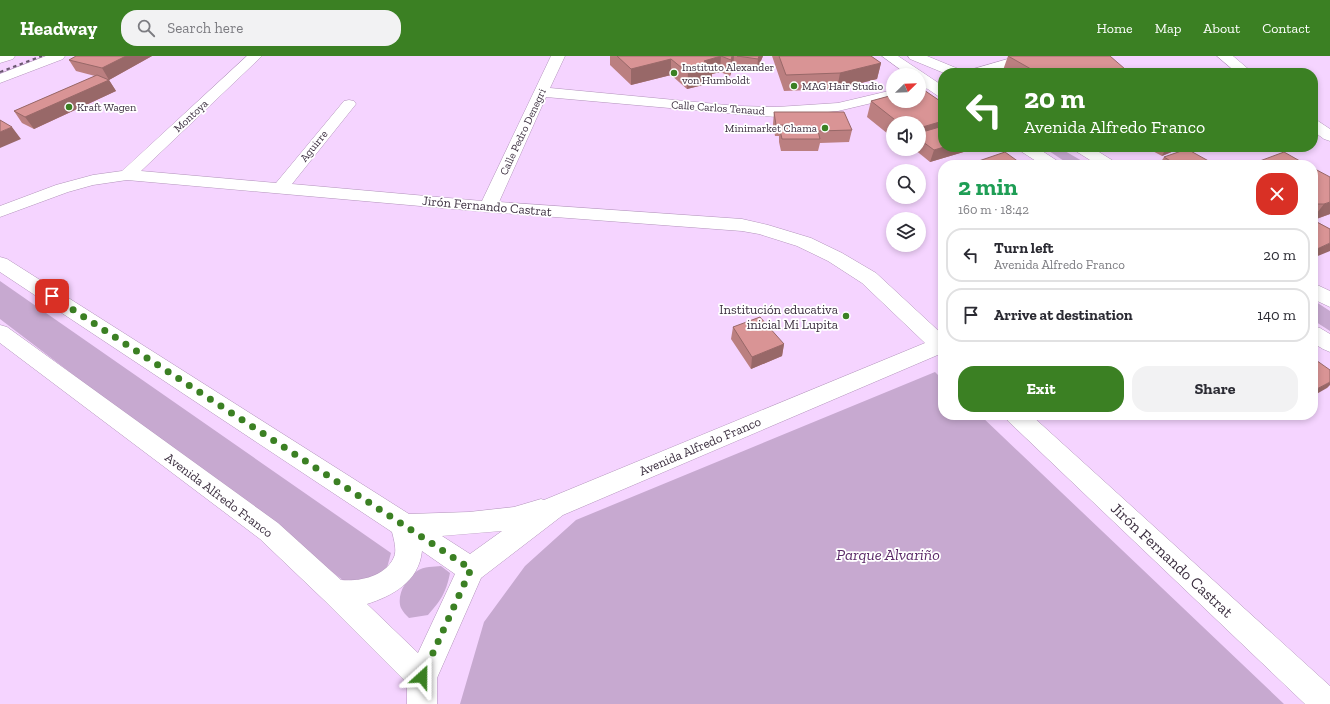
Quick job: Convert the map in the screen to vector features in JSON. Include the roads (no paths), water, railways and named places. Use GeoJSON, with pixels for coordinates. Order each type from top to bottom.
{"type":"FeatureCollection","features":[{"type":"Feature","properties":{"kind":"street"},"geometry":{"type":"LineString","coordinates":[[0,59],[8,56]]}},
{"type":"Feature","properties":{"kind":"street"},"geometry":{"type":"LineString","coordinates":[[0,79],[58,56]]}},
{"type":"Feature","properties":{"kind":"street","name":"Montoya"},"geometry":{"type":"LineString","coordinates":[[127,175],[255,56]]}},
{"type":"Feature","properties":{"kind":"street","name":"Calle Pedro Denegri"},"geometry":{"type":"LineString","coordinates":[[488,207],[558,56]]}},
{"type":"Feature","properties":{"kind":"street"},"geometry":{"type":"LineString","coordinates":[[879,56],[895,60],[905,68]]}},
{"type":"Feature","properties":{"kind":"street"},"geometry":{"type":"LineString","coordinates":[[915,56],[944,68]]}},
{"type":"Feature","properties":{"kind":"street"},"geometry":{"type":"LineString","coordinates":[[933,56],[952,68]]}},
{"type":"Feature","properties":{"kind":"street"},"geometry":{"type":"LineString","coordinates":[[991,68],[1033,56]]}},
{"type":"Feature","properties":{"kind":"street"},"geometry":{"type":"LineString","coordinates":[[1224,56],[1240,68]]}},
{"type":"Feature","properties":{"kind":"street"},"geometry":{"type":"LineString","coordinates":[[926,83],[938,89]]}},
{"type":"Feature","properties":{"kind":"street","name":"Calle Carlos Tenaud"},"geometry":{"type":"LineString","coordinates":[[542,92],[737,110],[777,112],[838,107],[886,96]]}},
{"type":"Feature","properties":{"kind":"street","name":"Aguirre"},"geometry":{"type":"LineString","coordinates":[[280,188],[349,104]]}},
{"type":"Feature","properties":{"kind":"street"},"geometry":{"type":"LineString","coordinates":[[1318,128],[1330,136]]}},
{"type":"Feature","properties":{"kind":"street"},"geometry":{"type":"LineString","coordinates":[[1033,152],[1045,160]]}},
{"type":"Feature","properties":{"kind":"street"},"geometry":{"type":"LineString","coordinates":[[1088,152],[1101,160]]}},
{"type":"Feature","properties":{"kind":"street","name":"Jirón Fernando Castrat"},"geometry":{"type":"LineString","coordinates":[[0,212],[55,190],[78,183],[127,175],[488,207],[742,224],[811,245],[835,257],[869,278],[938,341]]}},
{"type":"Feature","properties":{"kind":"street"},"geometry":{"type":"LineString","coordinates":[[0,263],[471,569]]}},
{"type":"Feature","properties":{"kind":"street"},"geometry":{"type":"LineString","coordinates":[[1318,293],[1330,300]]}},
{"type":"Feature","properties":{"kind":"street","name":"Avenida Alfredo Franco"},"geometry":{"type":"LineString","coordinates":[[0,332],[269,531],[335,592],[422,691],[471,569],[554,507],[938,347]]}},
{"type":"Feature","properties":{"kind":"street"},"geometry":{"type":"LineString","coordinates":[[1318,336],[1330,344]]}},
{"type":"Feature","properties":{"kind":"street","name":"Jirón Fernando Castrat"},"geometry":{"type":"LineString","coordinates":[[1021,420],[1327,704]]}},
{"type":"Feature","properties":{"kind":"street"},"geometry":{"type":"LineString","coordinates":[[404,526],[469,523],[514,518],[554,507]]}},
{"type":"Feature","properties":{"kind":"street"},"geometry":{"type":"LineString","coordinates":[[335,592],[344,594],[368,592],[396,577],[406,560],[408,550],[404,526]]}},
{"type":"Feature","properties":{"kind":"railway"},"geometry":{"type":"LineString","coordinates":[[0,72],[42,56]]}},
{"type":"Feature","properties":{"kind":"place","name":"Instituto Alexander von Humboldt"},"geometry":{"type":"Point","coordinates":[674,73]}},
{"type":"Feature","properties":{"kind":"place","name":"MAG Hair Studio"},"geometry":{"type":"Point","coordinates":[794,86]}},
{"type":"Feature","properties":{"kind":"place","name":"Kraft Wagen"},"geometry":{"type":"Point","coordinates":[69,107]}},
{"type":"Feature","properties":{"kind":"place","name":"Minimarket Chama"},"geometry":{"type":"Point","coordinates":[825,128]}},
{"type":"Feature","properties":{"kind":"place","name":"Institución educativa inicial Mi Lupita"},"geometry":{"type":"Point","coordinates":[846,316]}},
{"type":"Feature","properties":{"kind":"park label","name":"Parque Alvariño"},"geometry":{"type":"Point","coordinates":[888,554]}}]}
